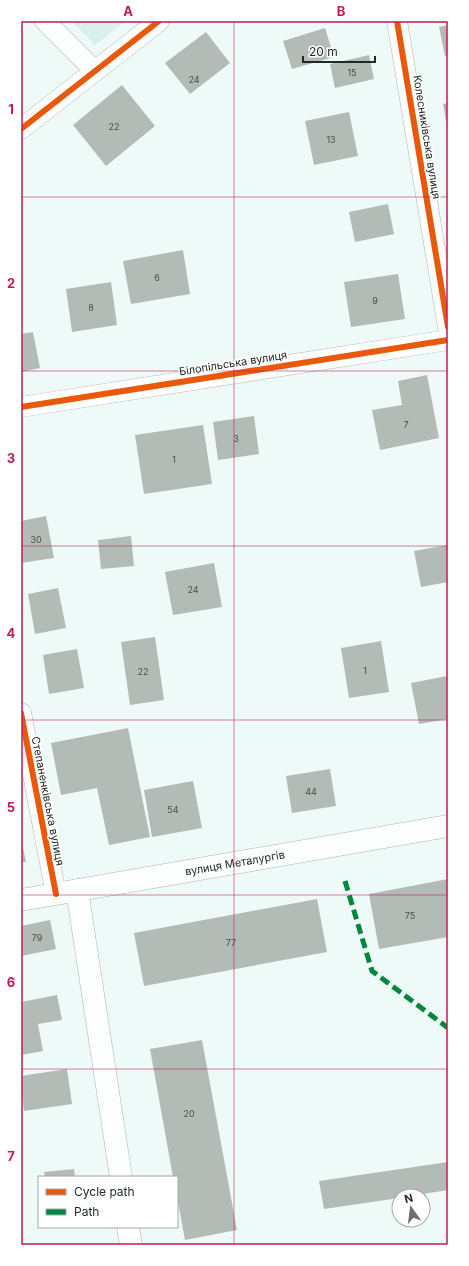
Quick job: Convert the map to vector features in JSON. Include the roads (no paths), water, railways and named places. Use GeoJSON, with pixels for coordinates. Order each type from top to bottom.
{"type":"FeatureCollection","features":[{"type":"Feature","properties":{"kind":"main road","name":"вулиця Металургів"},"geometry":{"type":"LineString","coordinates":[[21,900],[448,826]]}},
{"type":"Feature","properties":{"kind":"main road"},"geometry":{"type":"LineString","coordinates":[[77,890],[121,1176]]}},
{"type":"Feature","properties":{"kind":"main road"},"geometry":{"type":"LineString","coordinates":[[128,1228],[131,1245]]}},
{"type":"Feature","properties":{"kind":"street"},"geometry":{"type":"LineString","coordinates":[[45,21],[95,71]]}},
{"type":"Feature","properties":{"kind":"street"},"geometry":{"type":"LineString","coordinates":[[21,129],[159,21]]}},
{"type":"Feature","properties":{"kind":"street","name":"Колесниківська вулиця"},"geometry":{"type":"LineString","coordinates":[[397,21],[448,327]]}},
{"type":"Feature","properties":{"kind":"street","name":"Білопільська вулиця"},"geometry":{"type":"LineString","coordinates":[[21,407],[448,340]]}},
{"type":"Feature","properties":{"kind":"street","name":"Степаненківська вулиця"},"geometry":{"type":"LineString","coordinates":[[21,713],[56,894]]}}]}
